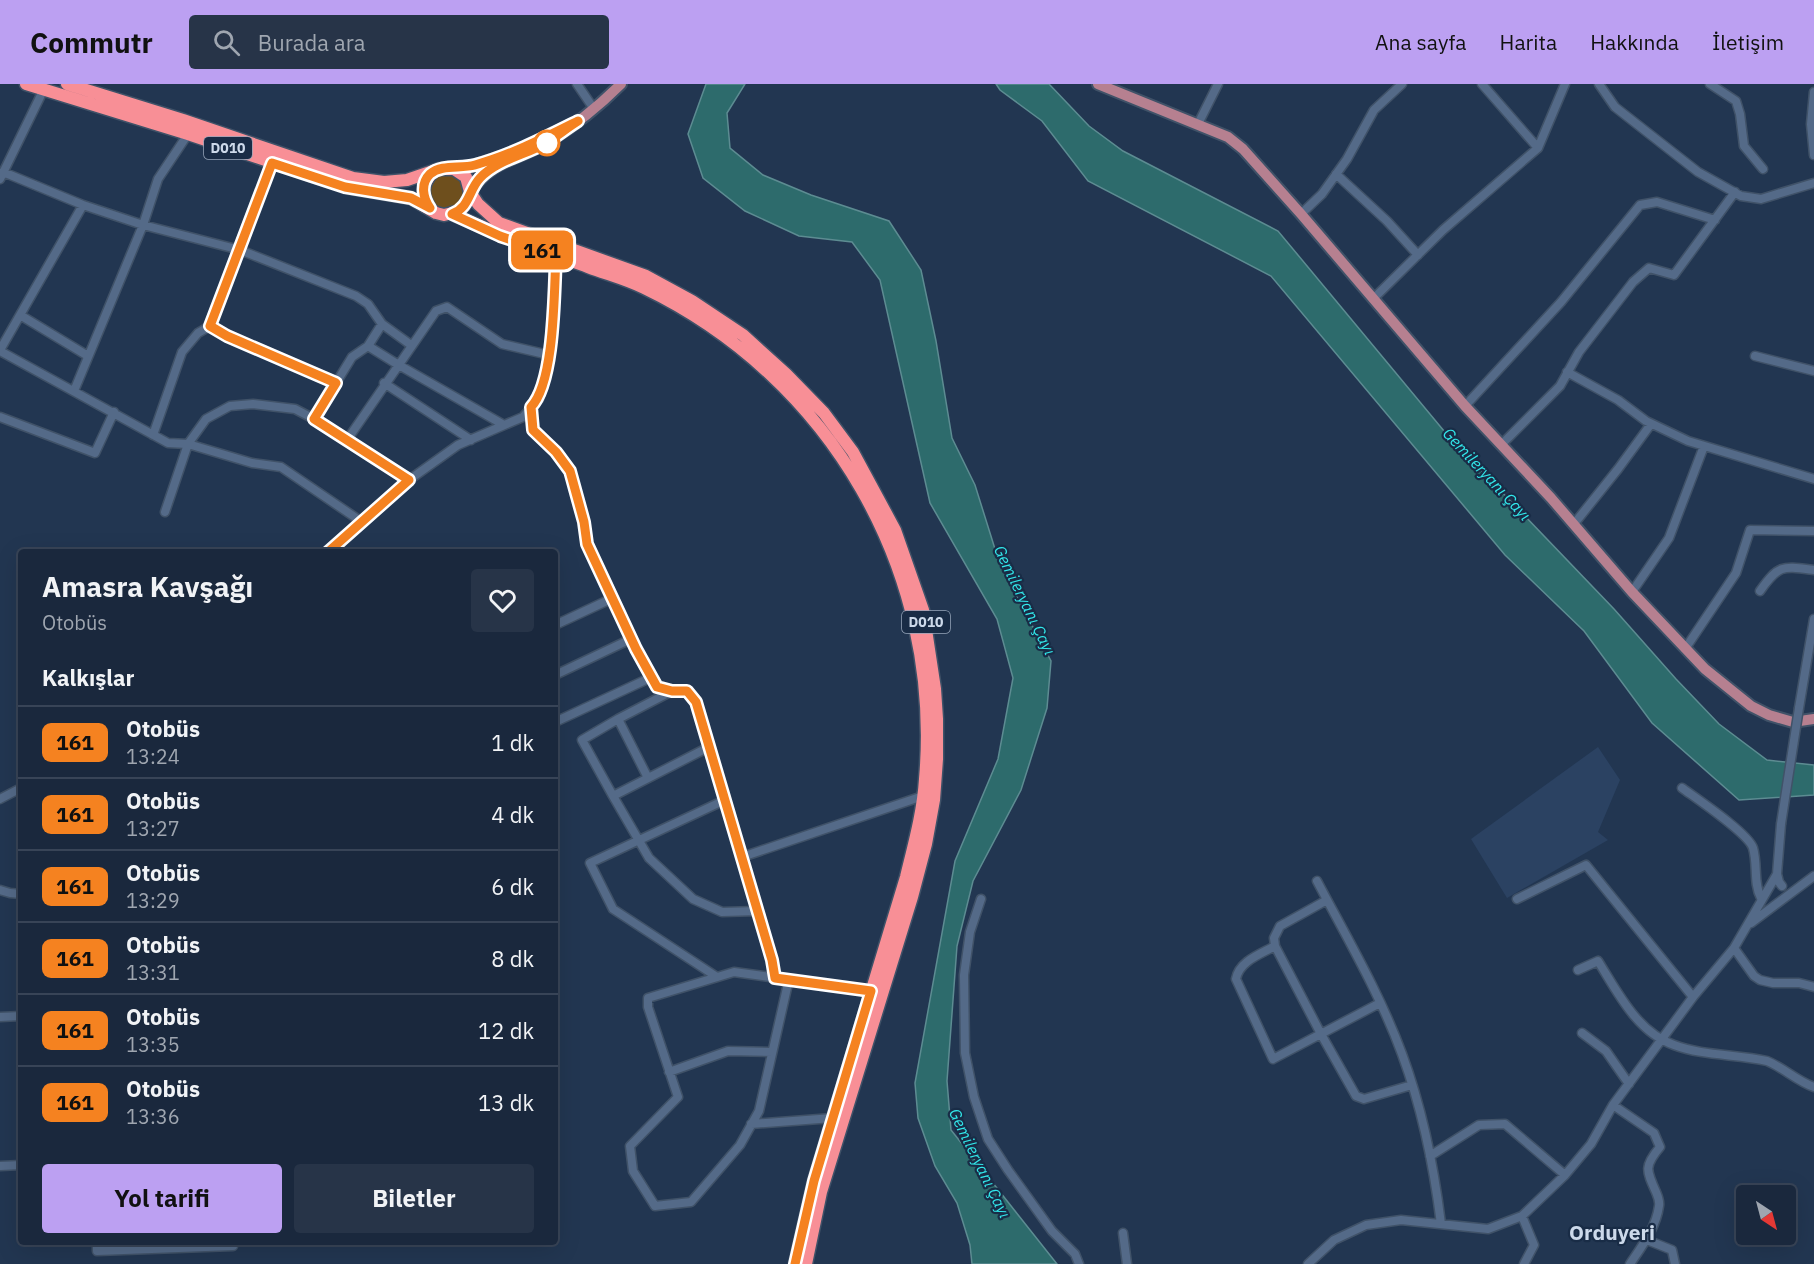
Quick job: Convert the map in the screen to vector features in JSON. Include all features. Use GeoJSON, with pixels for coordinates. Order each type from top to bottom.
{"type":"FeatureCollection","features":[{"type":"Feature","properties":{"kind":"highway","name":"D010"},"geometry":{"type":"LineString","coordinates":[[26,84],[188,134],[345,187],[411,198],[430,208]]}},
{"type":"Feature","properties":{"kind":"highway","name":"D010"},"geometry":{"type":"LineString","coordinates":[[67,84],[183,120],[353,178],[384,182],[408,180],[432,173]]}},
{"type":"Feature","properties":{"kind":"highway"},"geometry":{"type":"LineString","coordinates":[[446,167],[454,169],[466,177],[471,192],[465,206],[452,214],[444,215],[430,208],[423,194],[424,186],[432,173],[446,167]]}},
{"type":"Feature","properties":{"kind":"highway","name":"D010"},"geometry":{"type":"LineString","coordinates":[[471,192],[478,204],[499,224],[646,276],[692,301],[743,335],[786,374],[824,413],[853,452],[895,530],[923,610],[931,650],[937,719],[934,800],[926,844],[912,897],[824,1182],[810,1237],[806,1264]]}},
{"type":"Feature","properties":{"kind":"highway","name":"D010"},"geometry":{"type":"LineString","coordinates":[[452,214],[500,236],[643,288],[697,318],[740,347],[778,381],[808,413],[855,477],[896,562],[915,628],[924,686],[926,731],[923,796],[917,834],[906,877],[814,1181],[795,1264]]}},
{"type":"Feature","properties":{"kind":"main road"},"geometry":{"type":"LineString","coordinates":[[471,192],[479,179],[498,164],[547,142],[594,109],[621,84]]}},
{"type":"Feature","properties":{"kind":"main road"},"geometry":{"type":"LineString","coordinates":[[1098,84],[1228,137],[1243,149],[1465,406],[1502,444],[1685,649],[1722,684],[1751,706],[1769,715],[1793,722],[1814,719]]}},
{"type":"Feature","properties":{"kind":"main road"},"geometry":{"type":"LineString","coordinates":[[454,169],[492,160],[524,148],[578,121]]}},
{"type":"Feature","properties":{"kind":"street"},"geometry":{"type":"LineString","coordinates":[[577,84],[594,109]]}},
{"type":"Feature","properties":{"kind":"street"},"geometry":{"type":"LineString","coordinates":[[1198,124],[1218,84]]}},
{"type":"Feature","properties":{"kind":"street"},"geometry":{"type":"LineString","coordinates":[[1301,214],[1322,194],[1347,159],[1374,110],[1402,84]]}},
{"type":"Feature","properties":{"kind":"street"},"geometry":{"type":"LineString","coordinates":[[1482,84],[1538,148]]}},
{"type":"Feature","properties":{"kind":"street"},"geometry":{"type":"LineString","coordinates":[[1374,298],[1443,230],[1538,148],[1565,84]]}},
{"type":"Feature","properties":{"kind":"street"},"geometry":{"type":"LineString","coordinates":[[1599,84],[1615,107],[1698,172],[1741,196],[1761,199],[1814,183]]}},
{"type":"Feature","properties":{"kind":"street"},"geometry":{"type":"LineString","coordinates":[[1712,84],[1736,101],[1744,146],[1763,169]]}},
{"type":"Feature","properties":{"kind":"street"},"geometry":{"type":"LineString","coordinates":[[1814,92],[1811,124],[1814,155]]}},
{"type":"Feature","properties":{"kind":"street"},"geometry":{"type":"LineString","coordinates":[[41,94],[2,176],[143,225],[240,250],[356,296],[368,304],[382,324],[411,345]]}},
{"type":"Feature","properties":{"kind":"street"},"geometry":{"type":"LineString","coordinates":[[74,391],[143,225],[158,179],[188,134]]}},
{"type":"Feature","properties":{"kind":"street"},"geometry":{"type":"LineString","coordinates":[[153,435],[182,352],[198,333],[210,326],[272,163]]}},
{"type":"Feature","properties":{"kind":"street"},"geometry":{"type":"LineString","coordinates":[[1336,174],[1387,221],[1418,255]]}},
{"type":"Feature","properties":{"kind":"street"},"geometry":{"type":"LineString","coordinates":[[1502,444],[1560,386],[1578,352],[1633,282],[1650,268],[1674,275],[1736,192]]}},
{"type":"Feature","properties":{"kind":"street"},"geometry":{"type":"LineString","coordinates":[[1465,406],[1561,302],[1640,205],[1656,202],[1715,220]]}},
{"type":"Feature","properties":{"kind":"street"},"geometry":{"type":"LineString","coordinates":[[83,205],[0,350],[168,443],[188,444],[252,463],[281,467],[362,522]]}},
{"type":"Feature","properties":{"kind":"street"},"geometry":{"type":"LineString","coordinates":[[331,549],[409,480],[458,445],[523,417],[539,399],[549,355],[556,255]]}},
{"type":"Feature","properties":{"kind":"street"},"geometry":{"type":"LineString","coordinates":[[347,440],[397,364],[436,311],[447,306],[502,344],[549,355]]}},
{"type":"Feature","properties":{"kind":"street"},"geometry":{"type":"LineString","coordinates":[[20,315],[88,356]]}},
{"type":"Feature","properties":{"kind":"street"},"geometry":{"type":"LineString","coordinates":[[314,419],[352,357],[368,346],[382,324]]}},
{"type":"Feature","properties":{"kind":"street"},"geometry":{"type":"LineString","coordinates":[[210,326],[227,336],[336,383]]}},
{"type":"Feature","properties":{"kind":"street"},"geometry":{"type":"LineString","coordinates":[[368,346],[504,425]]}},
{"type":"Feature","properties":{"kind":"street"},"geometry":{"type":"LineString","coordinates":[[1755,356],[1814,371]]}},
{"type":"Feature","properties":{"kind":"street"},"geometry":{"type":"LineString","coordinates":[[1567,372],[1618,400],[1652,424],[1688,441],[1814,479]]}},
{"type":"Feature","properties":{"kind":"street"},"geometry":{"type":"LineString","coordinates":[[384,383],[471,440]]}},
{"type":"Feature","properties":{"kind":"street"},"geometry":{"type":"LineString","coordinates":[[165,512],[188,444],[206,419],[230,406],[253,404],[295,409],[409,480]]}},
{"type":"Feature","properties":{"kind":"street"},"geometry":{"type":"LineString","coordinates":[[531,407],[533,430],[556,452],[570,471],[584,522],[587,544],[631,639],[657,687],[672,691],[687,691],[696,702],[772,960],[775,978]]}},
{"type":"Feature","properties":{"kind":"street"},"geometry":{"type":"LineString","coordinates":[[0,417],[95,453],[114,412]]}},
{"type":"Feature","properties":{"kind":"street"},"geometry":{"type":"LineString","coordinates":[[1574,525],[1652,424]]}},
{"type":"Feature","properties":{"kind":"street"},"geometry":{"type":"LineString","coordinates":[[1632,592],[1669,538],[1704,446]]}},
{"type":"Feature","properties":{"kind":"street"},"geometry":{"type":"LineString","coordinates":[[1685,649],[1736,573],[1750,530],[1814,531]]}},
{"type":"Feature","properties":{"kind":"street"},"geometry":{"type":"LineString","coordinates":[[1760,591],[1773,572],[1788,567],[1814,570]]}},
{"type":"Feature","properties":{"kind":"street"},"geometry":{"type":"LineString","coordinates":[[558,624],[613,598]]}},
{"type":"Feature","properties":{"kind":"street"},"geometry":{"type":"LineString","coordinates":[[1782,886],[1777,874],[1781,824],[1814,619]]}},
{"type":"Feature","properties":{"kind":"street"},"geometry":{"type":"LineString","coordinates":[[558,674],[631,639]]}},
{"type":"Feature","properties":{"kind":"street"},"geometry":{"type":"LineString","coordinates":[[558,721],[652,677]]}},
{"type":"Feature","properties":{"kind":"street"},"geometry":{"type":"LineString","coordinates":[[672,691],[582,740],[650,858],[693,899],[723,912],[758,912]]}},
{"type":"Feature","properties":{"kind":"street"},"geometry":{"type":"LineString","coordinates":[[1803,695],[1814,697]]}},
{"type":"Feature","properties":{"kind":"street"},"geometry":{"type":"LineString","coordinates":[[618,719],[648,778]]}},
{"type":"Feature","properties":{"kind":"street"},"geometry":{"type":"LineString","coordinates":[[614,796],[709,747]]}},
{"type":"Feature","properties":{"kind":"street"},"geometry":{"type":"LineString","coordinates":[[1682,788],[1730,823],[1752,845],[1757,870],[1756,888],[1761,898]]}},
{"type":"Feature","properties":{"kind":"street"},"geometry":{"type":"LineString","coordinates":[[0,799],[18,790]]}},
{"type":"Feature","properties":{"kind":"street"},"geometry":{"type":"LineString","coordinates":[[742,857],[923,796]]}},
{"type":"Feature","properties":{"kind":"street"},"geometry":{"type":"LineString","coordinates":[[717,977],[614,909],[590,863],[725,800]]}},
{"type":"Feature","properties":{"kind":"street"},"geometry":{"type":"LineString","coordinates":[[1517,899],[1586,865],[1693,997]]}},
{"type":"Feature","properties":{"kind":"street"},"geometry":{"type":"LineString","coordinates":[[1308,1264],[1334,1240],[1365,1226],[1401,1220],[1488,1229],[1522,1216],[1565,1175],[1591,1144],[1613,1105],[1693,997],[1734,948],[1777,874]]}},
{"type":"Feature","properties":{"kind":"street"},"geometry":{"type":"LineString","coordinates":[[1746,927],[1814,876]]}},
{"type":"Feature","properties":{"kind":"street"},"geometry":{"type":"LineString","coordinates":[[1317,881],[1380,1003],[1402,1054],[1423,1122],[1441,1224]]}},
{"type":"Feature","properties":{"kind":"street"},"geometry":{"type":"LineString","coordinates":[[1767,890],[1778,885],[1795,887],[1805,882]]}},
{"type":"Feature","properties":{"kind":"street"},"geometry":{"type":"LineString","coordinates":[[0,890],[18,894]]}},
{"type":"Feature","properties":{"kind":"street"},"geometry":{"type":"LineString","coordinates":[[981,899],[970,933],[964,975],[965,1053],[974,1097],[988,1139],[1052,1232],[1075,1254],[1079,1264]]}},
{"type":"Feature","properties":{"kind":"street"},"geometry":{"type":"LineString","coordinates":[[1327,900],[1280,926],[1274,938],[1275,946],[1321,1034],[1360,1099],[1412,1085]]}},
{"type":"Feature","properties":{"kind":"street"},"geometry":{"type":"LineString","coordinates":[[1275,946],[1243,965],[1237,972],[1236,979],[1273,1059],[1380,1003]]}},
{"type":"Feature","properties":{"kind":"street"},"geometry":{"type":"LineString","coordinates":[[1734,948],[1754,976],[1760,980],[1773,983],[1799,983],[1814,987]]}},
{"type":"Feature","properties":{"kind":"street"},"geometry":{"type":"LineString","coordinates":[[1578,970],[1598,961],[1626,1006],[1644,1028],[1662,1040],[1695,1050],[1767,1061],[1778,1065],[1804,1083],[1814,1087]]}},
{"type":"Feature","properties":{"kind":"street"},"geometry":{"type":"LineString","coordinates":[[789,979],[759,1111],[740,1144],[691,1202],[655,1206],[633,1171],[630,1146],[678,1097],[648,1007],[648,998],[734,972],[789,979],[871,991]]}},
{"type":"Feature","properties":{"kind":"street"},"geometry":{"type":"LineString","coordinates":[[0,1017],[18,1016]]}},
{"type":"Feature","properties":{"kind":"street"},"geometry":{"type":"LineString","coordinates":[[1582,1033],[1606,1051],[1629,1084]]}},
{"type":"Feature","properties":{"kind":"street"},"geometry":{"type":"LineString","coordinates":[[669,1072],[728,1051],[772,1052]]}},
{"type":"Feature","properties":{"kind":"street"},"geometry":{"type":"LineString","coordinates":[[1613,1105],[1654,1133],[1660,1147],[1648,1164],[1648,1175],[1659,1202],[1647,1240],[1630,1264]]}},
{"type":"Feature","properties":{"kind":"street"},"geometry":{"type":"LineString","coordinates":[[751,1124],[833,1118]]}},
{"type":"Feature","properties":{"kind":"street"},"geometry":{"type":"LineString","coordinates":[[1430,1156],[1479,1125],[1505,1124],[1565,1175]]}},
{"type":"Feature","properties":{"kind":"street"},"geometry":{"type":"LineString","coordinates":[[0,1167],[18,1165]]}},
{"type":"Feature","properties":{"kind":"street"},"geometry":{"type":"LineString","coordinates":[[1522,1216],[1534,1245],[1524,1264]]}},
{"type":"Feature","properties":{"kind":"street"},"geometry":{"type":"LineString","coordinates":[[1123,1233],[1128,1264]]}},
{"type":"Feature","properties":{"kind":"street"},"geometry":{"type":"LineString","coordinates":[[1647,1240],[1672,1250],[1675,1264]]}},
{"type":"Feature","properties":{"kind":"street"},"geometry":{"type":"LineString","coordinates":[[97,1245],[97,1251],[234,1246]]}},
{"type":"Feature","properties":{"kind":"shaded area"},"geometry":{"type":"Polygon","coordinates":[[[706,84],[745,84],[727,113],[730,148],[763,175],[811,195],[889,221],[921,270],[936,341],[952,438],[975,485],[1000,565],[1051,661],[1047,708],[1021,790],[973,881],[957,946],[947,1081],[951,1130],[1057,1264],[972,1264],[970,1245],[957,1203],[935,1166],[918,1118],[915,1083],[955,861],[998,759],[1013,678],[997,619],[930,503],[880,280],[852,242],[799,236],[745,211],[703,178],[688,134],[706,84]]]}},
{"type":"Feature","properties":{"kind":"shaded area"},"geometry":{"type":"Polygon","coordinates":[[[996,84],[1049,84],[1089,126],[1123,151],[1278,231],[1449,437],[1614,609],[1719,724],[1767,760],[1814,765],[1814,795],[1739,800],[1652,723],[1584,631],[1505,555],[1271,276],[1088,181],[1042,121],[1000,90],[996,84]]]}},
{"type":"Feature","properties":{"kind":"shaded area"},"geometry":{"type":"Polygon","coordinates":[[[447,175],[459,180],[464,192],[459,204],[447,209],[435,204],[430,192],[435,180],[447,175]]]}},
{"type":"Feature","properties":{"kind":"shaded area"},"geometry":{"type":"Polygon","coordinates":[[[1598,747],[1620,780],[1598,832],[1608,840],[1507,898],[1471,839],[1598,747]]]}},
{"type":"Feature","properties":{"kind":"bus line","name":"161"},"geometry":{"type":"LineString","coordinates":[[331,549],[409,480],[314,419],[336,383],[227,336],[210,326],[272,163],[345,187],[411,198],[430,208],[423,194],[427,179],[432,173],[446,167],[454,169],[469,167],[492,160],[524,148],[578,121],[547,142],[489,170],[479,179],[465,206],[452,214],[500,236],[556,255],[549,355],[539,399],[531,407],[533,430],[556,452],[570,471],[584,522],[587,544],[636,649],[657,687],[672,691],[687,691],[696,702],[772,960],[775,978],[871,991],[814,1181],[795,1264]]}},
{"type":"Feature","properties":{"kind":"district","name":"Orduyeri"},"geometry":{"type":"Point","coordinates":[1612,1232]}},
{"type":"Feature","properties":{"kind":"water label","name":"Gemileryanı Çayı"},"geometry":{"type":"Point","coordinates":[1487,474]}},
{"type":"Feature","properties":{"kind":"water label","name":"Gemileryanı Çayı"},"geometry":{"type":"Point","coordinates":[1025,600]}},
{"type":"Feature","properties":{"kind":"water label","name":"Gemileryanı Çayı"},"geometry":{"type":"Point","coordinates":[980,1163]}}]}
